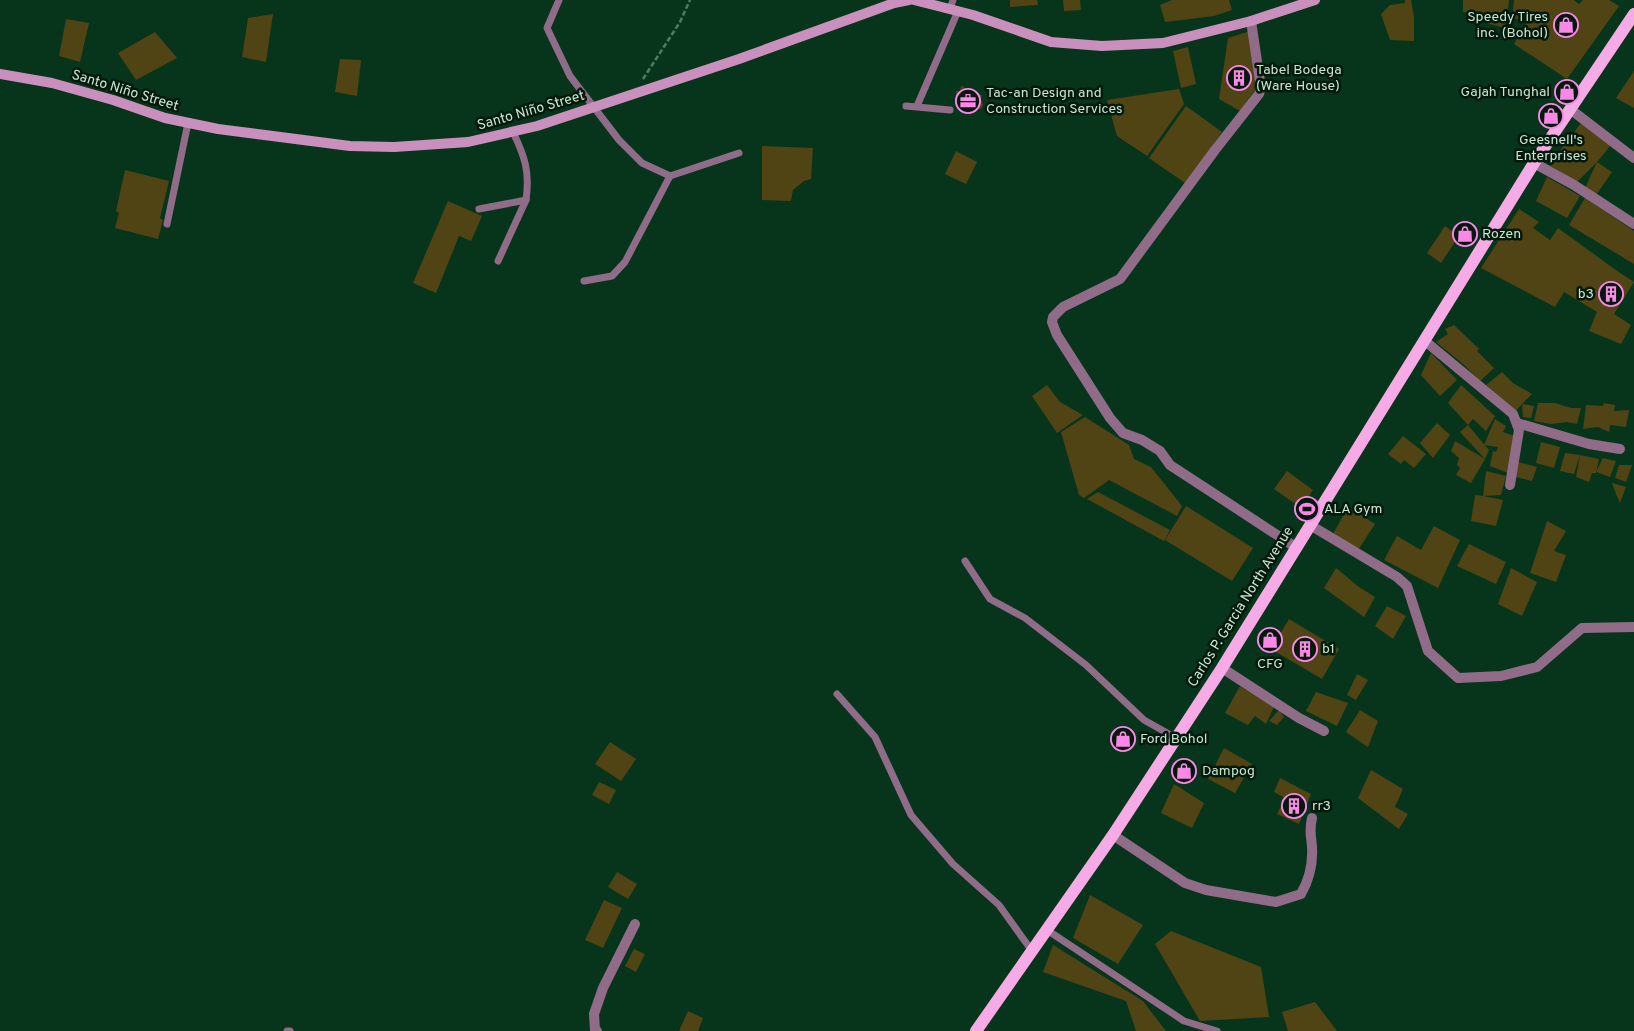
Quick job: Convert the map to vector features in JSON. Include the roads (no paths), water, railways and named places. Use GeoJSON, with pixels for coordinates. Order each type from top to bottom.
{"type":"FeatureCollection","features":[{"type":"Feature","properties":{"kind":"main road","name":"Santo Niño Street"},"geometry":{"type":"LineString","coordinates":[[0,74],[52,83],[113,100],[165,118],[218,129],[350,146],[394,147],[468,142],[538,126],[910,0]]}},
{"type":"Feature","properties":{"kind":"main road"},"geometry":{"type":"LineString","coordinates":[[914,0],[953,6],[1052,42],[1102,46],[1163,43],[1251,21],[1314,0]]}},
{"type":"Feature","properties":{"kind":"main road","name":"Carlos P. Garcia North Avenue"},"geometry":{"type":"LineString","coordinates":[[976,1031],[1113,834],[1222,668],[1534,163],[1634,14]]}},
{"type":"Feature","properties":{"kind":"street"},"geometry":{"type":"LineString","coordinates":[[1251,21],[1261,88],[1259,94],[1215,150],[1120,279],[1063,307],[1053,317],[1052,322],[1057,335],[1105,410],[1124,433],[1142,440],[1160,451],[1170,466],[1297,548]]}},
{"type":"Feature","properties":{"kind":"street"},"geometry":{"type":"LineString","coordinates":[[1570,109],[1634,158]]}},
{"type":"Feature","properties":{"kind":"street"},"geometry":{"type":"LineString","coordinates":[[1534,163],[1574,185],[1634,224]]}},
{"type":"Feature","properties":{"kind":"street"},"geometry":{"type":"LineString","coordinates":[[1425,341],[1513,414],[1519,430],[1510,485]]}},
{"type":"Feature","properties":{"kind":"street"},"geometry":{"type":"LineString","coordinates":[[1517,423],[1589,444],[1620,450]]}},
{"type":"Feature","properties":{"kind":"street"},"geometry":{"type":"LineString","coordinates":[[1310,525],[1397,577],[1407,586],[1428,651],[1458,678],[1501,676],[1537,667],[1582,628],[1634,627]]}},
{"type":"Feature","properties":{"kind":"street"},"geometry":{"type":"LineString","coordinates":[[1222,668],[1299,718],[1324,731]]}},
{"type":"Feature","properties":{"kind":"street"},"geometry":{"type":"LineString","coordinates":[[1113,834],[1185,883],[1206,890],[1276,902],[1301,894],[1308,880],[1312,848],[1309,830],[1312,818]]}},
{"type":"Feature","properties":{"kind":"street"},"geometry":{"type":"LineString","coordinates":[[597,1031],[595,1030],[594,1014],[603,988],[635,924]]}},
{"type":"Feature","properties":{"kind":"lane"},"geometry":{"type":"LineString","coordinates":[[559,0],[547,28],[570,76],[618,140],[642,163],[670,176],[739,153]]}},
{"type":"Feature","properties":{"kind":"lane"},"geometry":{"type":"LineString","coordinates":[[917,106],[953,6]]}},
{"type":"Feature","properties":{"kind":"lane"},"geometry":{"type":"LineString","coordinates":[[906,106],[950,110]]}},
{"type":"Feature","properties":{"kind":"lane"},"geometry":{"type":"LineString","coordinates":[[167,224],[188,123]]}},
{"type":"Feature","properties":{"kind":"lane"},"geometry":{"type":"LineString","coordinates":[[498,261],[526,200],[529,182],[523,154],[513,132]]}},
{"type":"Feature","properties":{"kind":"lane"},"geometry":{"type":"LineString","coordinates":[[584,281],[612,276],[624,262],[670,176]]}},
{"type":"Feature","properties":{"kind":"lane"},"geometry":{"type":"LineString","coordinates":[[479,209],[526,200]]}},
{"type":"Feature","properties":{"kind":"lane"},"geometry":{"type":"LineString","coordinates":[[965,561],[990,598],[1024,618],[1086,665],[1144,720],[1176,738]]}},
{"type":"Feature","properties":{"kind":"lane"},"geometry":{"type":"LineString","coordinates":[[837,694],[875,737],[911,815],[953,864],[999,905],[1032,951]]}},
{"type":"Feature","properties":{"kind":"lane"},"geometry":{"type":"LineString","coordinates":[[1047,930],[1184,1022],[1217,1031]]}},
{"type":"Feature","properties":{"kind":"place","name":"Speedy Tires inc. (Bohol)"},"geometry":{"type":"Point","coordinates":[1566,25]}},
{"type":"Feature","properties":{"kind":"place","name":"Tabel Bodega (Ware House)"},"geometry":{"type":"Point","coordinates":[1239,78]}},
{"type":"Feature","properties":{"kind":"place","name":"Gajah Tunghal"},"geometry":{"type":"Point","coordinates":[1567,92]}},
{"type":"Feature","properties":{"kind":"place","name":"Tac-an Design and Construction Services"},"geometry":{"type":"Point","coordinates":[968,101]}},
{"type":"Feature","properties":{"kind":"place","name":"Geesnell's Enterprises"},"geometry":{"type":"Point","coordinates":[1551,116]}},
{"type":"Feature","properties":{"kind":"place","name":"Rozen"},"geometry":{"type":"Point","coordinates":[1465,234]}},
{"type":"Feature","properties":{"kind":"place","name":"b3"},"geometry":{"type":"Point","coordinates":[1611,294]}},
{"type":"Feature","properties":{"kind":"place","name":"ALA Gym"},"geometry":{"type":"Point","coordinates":[1307,509]}},
{"type":"Feature","properties":{"kind":"place","name":"CFG"},"geometry":{"type":"Point","coordinates":[1270,640]}},
{"type":"Feature","properties":{"kind":"place","name":"b1"},"geometry":{"type":"Point","coordinates":[1305,649]}},
{"type":"Feature","properties":{"kind":"place","name":"Ford Bohol"},"geometry":{"type":"Point","coordinates":[1123,739]}},
{"type":"Feature","properties":{"kind":"place","name":"Dampog"},"geometry":{"type":"Point","coordinates":[1184,771]}},
{"type":"Feature","properties":{"kind":"place","name":"rr3"},"geometry":{"type":"Point","coordinates":[1294,806]}}]}
